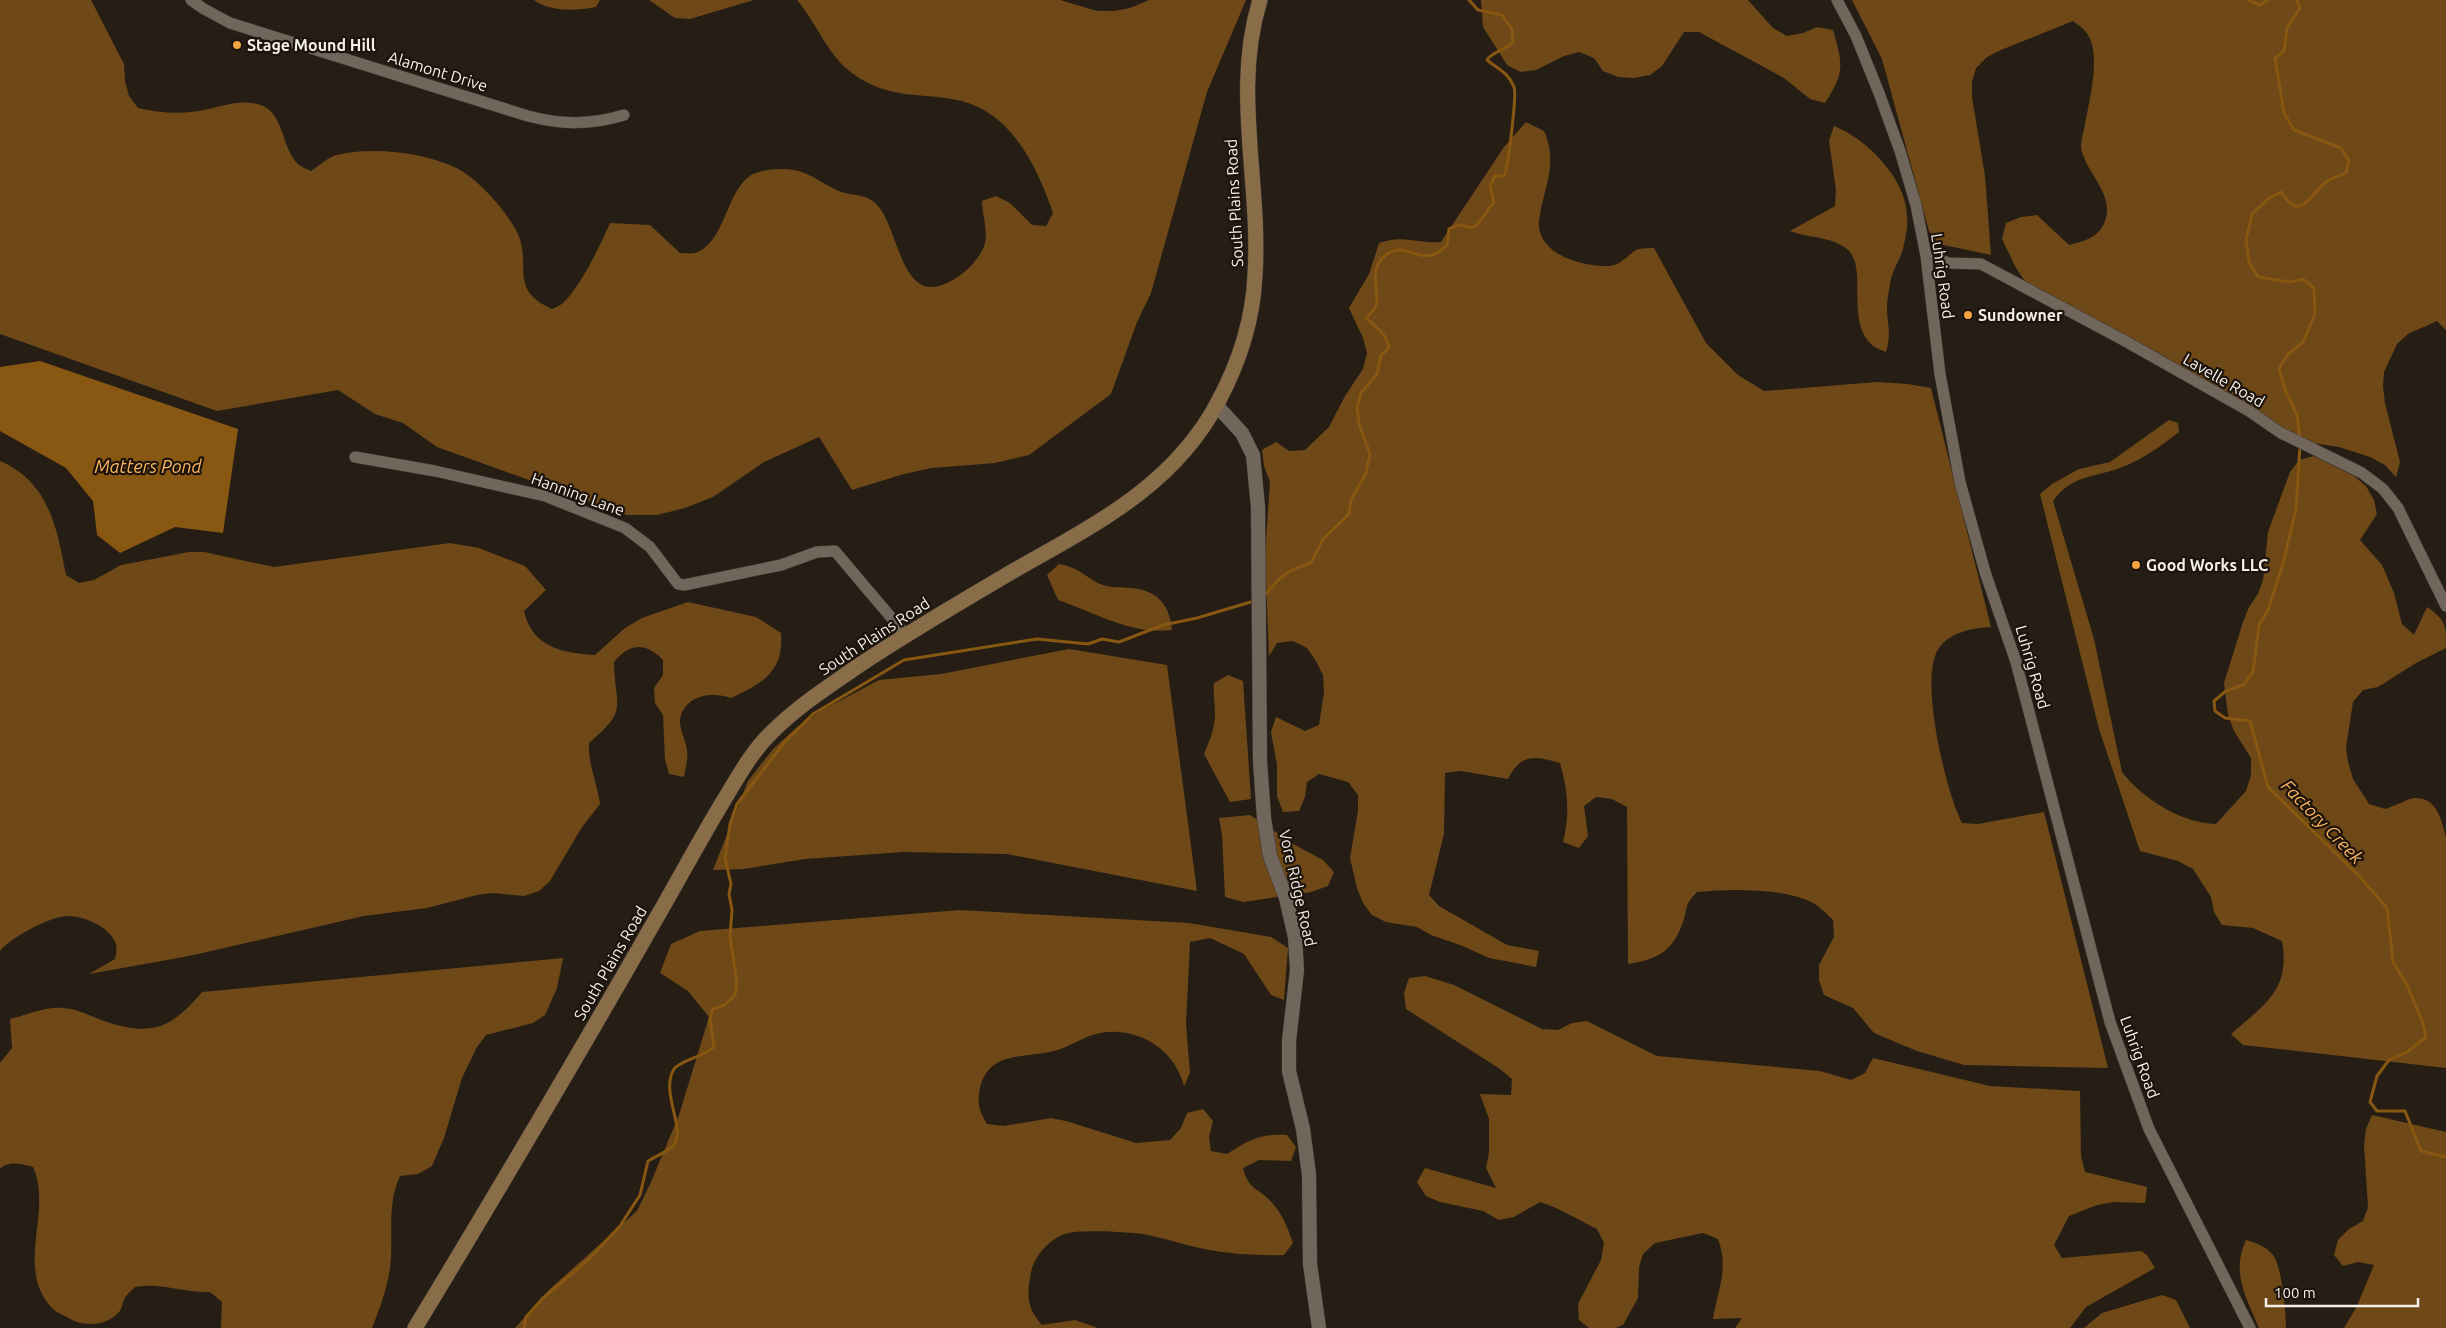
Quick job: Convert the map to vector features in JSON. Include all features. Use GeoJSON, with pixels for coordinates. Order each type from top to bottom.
{"type":"FeatureCollection","features":[{"type":"Feature","properties":{"kind":"main road","name":"South Plains Road"},"geometry":{"type":"LineString","coordinates":[[415,1328],[738,777],[767,736],[799,706],[905,634],[1125,506],[1163,476],[1191,446],[1217,406],[1237,366],[1249,321],[1255,277],[1256,240],[1247,99],[1250,46],[1260,0]]}},
{"type":"Feature","properties":{"kind":"street","name":"Alamont Drive"},"geometry":{"type":"LineString","coordinates":[[191,0],[210,13],[230,23],[528,116],[547,121],[579,124],[624,115]]}},
{"type":"Feature","properties":{"kind":"street","name":"Luhrig Road"},"geometry":{"type":"LineString","coordinates":[[1837,0],[1856,36],[1900,151],[1916,205],[1926,256],[1940,374],[1960,482],[1985,572],[2016,662],[2110,1022],[2149,1129],[2250,1328]]}},
{"type":"Feature","properties":{"kind":"street","name":"Lavelle Road"},"geometry":{"type":"LineString","coordinates":[[1926,256],[1948,263],[1981,264],[2125,341],[2248,411],[2281,433],[2314,451],[2330,456],[2362,474],[2383,489],[2398,508],[2446,606]]}},
{"type":"Feature","properties":{"kind":"street","name":"Vore Ridge Road"},"geometry":{"type":"LineString","coordinates":[[1217,406],[1242,434],[1253,455],[1258,507],[1260,761],[1264,818],[1270,856],[1286,898],[1295,937],[1297,970],[1289,1041],[1290,1071],[1303,1129],[1309,1175],[1310,1264],[1319,1328]]}},
{"type":"Feature","properties":{"kind":"street","name":"Hanning Lane"},"geometry":{"type":"LineString","coordinates":[[356,457],[545,496],[625,528],[650,547],[678,584],[684,585],[781,565],[816,552],[835,551],[905,634]]}},
{"type":"Feature","properties":{"kind":"shaded area"},"geometry":{"type":"Polygon","coordinates":[[[0,0],[91,0],[124,64],[125,81],[129,96],[138,108],[178,113],[200,111],[227,104],[245,102],[263,106],[270,110],[275,117],[293,158],[299,165],[311,171],[334,156],[367,151],[417,155],[460,170],[484,189],[500,206],[512,224],[521,244],[525,285],[538,301],[552,309],[564,302],[578,285],[610,223],[650,225],[680,253],[695,253],[706,247],[714,237],[733,199],[748,177],[767,170],[785,169],[800,171],[838,191],[871,200],[885,216],[908,271],[922,285],[930,287],[940,286],[959,276],[975,262],[980,254],[986,235],[982,201],[996,196],[1010,203],[1032,225],[1046,226],[1053,213],[1039,177],[1030,159],[1007,128],[993,116],[976,106],[957,100],[903,94],[865,82],[836,58],[797,0],[1060,0],[1097,11],[1114,11],[1130,8],[1149,0],[1246,0],[1207,92],[1151,293],[1137,322],[1111,394],[1029,455],[995,463],[932,468],[904,474],[852,490],[819,437],[764,462],[713,497],[685,508],[657,515],[627,515],[437,447],[403,423],[375,414],[338,390],[217,411],[0,334],[0,0]]]}},
{"type":"Feature","properties":{"kind":"shaded area"},"geometry":{"type":"Polygon","coordinates":[[[534,0],[600,0],[596,7],[564,10],[548,7],[534,0]]]}},
{"type":"Feature","properties":{"kind":"shaded area"},"geometry":{"type":"Polygon","coordinates":[[[649,0],[754,0],[690,19],[675,18],[649,0]]]}},
{"type":"Feature","properties":{"kind":"shaded area"},"geometry":{"type":"Polygon","coordinates":[[[1481,0],[1748,0],[1773,28],[1787,36],[1803,33],[1817,27],[1833,30],[1839,52],[1839,75],[1825,103],[1810,99],[1784,78],[1699,32],[1684,32],[1662,66],[1650,75],[1634,78],[1618,77],[1603,71],[1594,58],[1579,52],[1564,56],[1536,70],[1521,72],[1507,65],[1483,27],[1481,0]]]}},
{"type":"Feature","properties":{"kind":"shaded area"},"geometry":{"type":"Polygon","coordinates":[[[1852,0],[2446,0],[2446,330],[2437,321],[2408,334],[2397,344],[2384,372],[2385,403],[2400,462],[2396,477],[2385,465],[2370,457],[2339,447],[2307,442],[2160,354],[2025,281],[2016,268],[2002,239],[2006,223],[2021,217],[2037,215],[2069,245],[2095,235],[2105,221],[2106,201],[2088,166],[2081,147],[2092,89],[2094,63],[2090,40],[2081,27],[2073,21],[2001,50],[1987,57],[1976,68],[1972,82],[1972,97],[1985,176],[1991,255],[1939,244],[1929,231],[1882,59],[1852,0]]]}},
{"type":"Feature","properties":{"kind":"shaded area"},"geometry":{"type":"Polygon","coordinates":[[[1526,122],[1544,131],[1550,155],[1549,176],[1539,221],[1540,233],[1545,243],[1564,257],[1599,266],[1614,265],[1639,249],[1654,248],[1706,343],[1738,375],[1764,391],[1877,382],[1931,388],[1991,627],[1977,628],[1949,638],[1939,648],[1933,663],[1931,683],[1933,708],[1942,762],[1962,823],[1978,824],[2044,812],[2108,1068],[1964,1065],[1917,1051],[1874,1033],[1853,1008],[1824,995],[1819,980],[1819,965],[1834,937],[1833,920],[1813,903],[1797,897],[1769,892],[1739,890],[1697,892],[1688,904],[1680,930],[1670,946],[1657,956],[1628,964],[1627,807],[1612,799],[1596,797],[1584,806],[1588,836],[1579,848],[1563,842],[1567,822],[1567,802],[1560,763],[1536,758],[1529,759],[1518,765],[1508,779],[1461,771],[1445,773],[1444,834],[1429,895],[1439,906],[1507,945],[1539,951],[1536,967],[1489,958],[1431,935],[1417,927],[1386,922],[1372,915],[1363,903],[1357,888],[1350,858],[1358,811],[1358,795],[1348,782],[1319,774],[1307,782],[1305,797],[1299,811],[1283,812],[1277,796],[1277,765],[1271,732],[1276,717],[1305,731],[1319,725],[1324,692],[1323,675],[1307,648],[1293,641],[1277,643],[1269,656],[1265,556],[1270,482],[1264,466],[1262,450],[1276,442],[1289,451],[1305,450],[1329,427],[1345,396],[1363,369],[1367,353],[1363,338],[1349,308],[1369,274],[1379,243],[1396,239],[1441,242],[1504,147],[1526,122]]]}},
{"type":"Feature","properties":{"kind":"shaded area"},"geometry":{"type":"Polygon","coordinates":[[[1834,126],[1847,132],[1872,150],[1893,175],[1905,203],[1906,234],[1903,249],[1891,279],[1887,304],[1889,334],[1886,352],[1873,346],[1864,335],[1858,309],[1854,258],[1848,250],[1835,242],[1790,231],[1835,206],[1836,190],[1829,141],[1834,126]]]}},
{"type":"Feature","properties":{"kind":"shaded area"},"geometry":{"type":"Polygon","coordinates":[[[2169,420],[2178,423],[2179,432],[2144,457],[2128,465],[2083,478],[2068,486],[2053,501],[2094,639],[2122,772],[2141,791],[2164,808],[2203,823],[2216,824],[2246,791],[2251,775],[2251,758],[2234,731],[2228,715],[2224,683],[2243,622],[2249,607],[2258,594],[2263,580],[2268,532],[2290,472],[2299,460],[2314,456],[2354,476],[2366,486],[2374,500],[2377,514],[2360,540],[2382,565],[2394,593],[2402,624],[2414,635],[2427,607],[2444,624],[2446,634],[2446,648],[2416,663],[2378,687],[2363,690],[2353,702],[2346,747],[2353,779],[2369,804],[2385,809],[2414,798],[2422,799],[2433,805],[2440,816],[2446,837],[2446,1068],[2243,1045],[2231,1034],[2264,1005],[2279,984],[2284,958],[2282,941],[2253,928],[2222,925],[2214,912],[2211,897],[2193,869],[2178,861],[2140,851],[2099,729],[2040,494],[2052,484],[2079,469],[2110,462],[2169,420]]]}},
{"type":"Feature","properties":{"kind":"shaded area"},"geometry":{"type":"Polygon","coordinates":[[[0,461],[17,470],[30,481],[40,494],[54,524],[66,575],[79,583],[94,580],[121,565],[189,552],[204,552],[274,567],[450,543],[479,548],[525,566],[546,590],[524,611],[528,623],[541,640],[560,650],[595,655],[625,628],[642,618],[688,602],[756,617],[781,633],[779,658],[769,674],[753,687],[731,698],[717,695],[702,696],[685,708],[680,719],[687,753],[684,777],[669,774],[665,759],[663,715],[655,703],[654,688],[663,675],[663,660],[650,650],[638,647],[626,651],[620,656],[614,662],[617,699],[615,715],[602,732],[589,743],[590,759],[600,804],[582,827],[550,881],[539,891],[524,896],[493,893],[477,895],[427,908],[364,916],[189,956],[89,974],[115,959],[116,944],[103,928],[82,918],[68,916],[42,923],[5,945],[0,951],[0,461]]]}},
{"type":"Feature","properties":{"kind":"shaded area"},"geometry":{"type":"Polygon","coordinates":[[[1059,564],[1077,570],[1100,584],[1140,589],[1155,596],[1165,606],[1171,621],[1172,630],[1157,631],[1128,626],[1058,600],[1047,575],[1059,564]]]}},
{"type":"Feature","properties":{"kind":"shaded area"},"geometry":{"type":"Polygon","coordinates":[[[1069,649],[1167,665],[1197,891],[1007,854],[903,852],[805,859],[744,869],[713,870],[748,781],[773,749],[797,727],[824,709],[879,680],[941,674],[1069,649]]]}},
{"type":"Feature","properties":{"kind":"shaded area"},"geometry":{"type":"Polygon","coordinates":[[[1228,675],[1243,681],[1251,799],[1230,802],[1204,754],[1215,720],[1214,683],[1228,675]]]}},
{"type":"Feature","properties":{"kind":"shaded area"},"geometry":{"type":"Polygon","coordinates":[[[1250,815],[1295,845],[1323,860],[1334,872],[1328,886],[1311,892],[1244,902],[1225,897],[1222,835],[1219,818],[1250,815]]]}},
{"type":"Feature","properties":{"kind":"shaded area"},"geometry":{"type":"Polygon","coordinates":[[[960,910],[1189,923],[1271,937],[1288,948],[1284,1000],[1271,995],[1244,954],[1210,938],[1190,942],[1186,1024],[1190,1073],[1184,1086],[1172,1061],[1163,1051],[1140,1037],[1114,1032],[1094,1034],[1054,1051],[1009,1058],[999,1062],[991,1067],[984,1076],[979,1098],[980,1111],[987,1124],[1004,1126],[1051,1118],[1136,1143],[1170,1140],[1181,1128],[1187,1113],[1203,1109],[1213,1121],[1209,1137],[1211,1151],[1227,1154],[1256,1138],[1270,1135],[1287,1135],[1296,1147],[1291,1161],[1259,1160],[1243,1168],[1245,1176],[1251,1185],[1273,1204],[1285,1222],[1293,1243],[1284,1255],[1224,1252],[1131,1233],[1093,1231],[1072,1232],[1059,1236],[1043,1249],[1035,1260],[1029,1287],[1030,1306],[1042,1325],[1075,1320],[1098,1328],[515,1328],[551,1288],[637,1211],[679,1115],[709,1017],[688,991],[660,973],[671,944],[700,931],[960,910]]]}},
{"type":"Feature","properties":{"kind":"shaded area"},"geometry":{"type":"Polygon","coordinates":[[[563,958],[557,988],[545,1015],[533,1023],[486,1035],[477,1047],[462,1078],[444,1138],[432,1166],[418,1174],[400,1176],[393,1199],[389,1276],[372,1328],[221,1328],[222,1302],[210,1292],[154,1286],[135,1287],[126,1297],[121,1309],[114,1317],[96,1324],[76,1322],[51,1307],[41,1291],[36,1274],[35,1257],[39,1202],[38,1184],[33,1167],[7,1164],[0,1169],[0,1063],[12,1048],[10,1019],[43,1010],[63,1008],[79,1011],[120,1026],[147,1029],[170,1022],[191,1005],[202,992],[563,958]]]}},
{"type":"Feature","properties":{"kind":"shaded area"},"geometry":{"type":"Polygon","coordinates":[[[1425,976],[1454,985],[1542,1029],[1558,1030],[1572,1023],[1587,1021],[1657,1056],[1820,1071],[1851,1080],[1865,1073],[1873,1058],[1990,1086],[2080,1091],[2081,1156],[2085,1172],[2147,1187],[2145,1203],[2114,1202],[2097,1205],[2069,1216],[2054,1245],[2062,1258],[2141,1251],[2147,1255],[2155,1268],[2086,1307],[2070,1328],[1735,1328],[1742,1318],[1713,1319],[1722,1279],[1723,1260],[1718,1239],[1703,1233],[1655,1243],[1643,1254],[1639,1267],[1638,1298],[1623,1325],[1615,1328],[1589,1328],[1579,1320],[1578,1304],[1601,1260],[1604,1243],[1597,1229],[1540,1202],[1514,1217],[1499,1220],[1483,1211],[1440,1202],[1426,1196],[1417,1182],[1425,1168],[1496,1188],[1486,1168],[1489,1152],[1489,1119],[1480,1094],[1511,1095],[1512,1079],[1500,1069],[1406,1009],[1404,993],[1409,978],[1425,976]]]}},
{"type":"Feature","properties":{"kind":"shaded area"},"geometry":{"type":"Polygon","coordinates":[[[2372,1115],[2446,1132],[2446,1328],[2344,1328],[2356,1308],[2374,1265],[2358,1262],[2343,1266],[2334,1255],[2338,1240],[2349,1229],[2363,1221],[2368,1207],[2364,1145],[2366,1129],[2372,1115]]]}},
{"type":"Feature","properties":{"kind":"shaded area"},"geometry":{"type":"Polygon","coordinates":[[[2246,1240],[2267,1249],[2276,1261],[2283,1290],[2286,1328],[2259,1328],[2245,1295],[2240,1274],[2240,1263],[2246,1240]]]}},
{"type":"Feature","properties":{"kind":"shaded area"},"geometry":{"type":"Polygon","coordinates":[[[2162,1295],[2176,1300],[2190,1328],[2084,1328],[2102,1313],[2162,1295]]]}},
{"type":"Feature","properties":{"kind":"water","name":"Matters Pond"},"geometry":{"type":"Polygon","coordinates":[[[40,361],[238,429],[223,533],[175,527],[120,553],[97,535],[93,501],[66,468],[0,431],[0,367],[40,361]]]}},
{"type":"Feature","properties":{"kind":"waterway"},"geometry":{"type":"LineString","coordinates":[[1264,596],[1284,575],[1295,568],[1311,563],[1323,539],[1349,514],[1351,500],[1366,473],[1370,454],[1359,424],[1357,407],[1361,393],[1377,374],[1381,355],[1389,348],[1383,335],[1366,318],[1376,306],[1375,274],[1380,261],[1386,255],[1401,250],[1422,256],[1430,256],[1447,245],[1449,229],[1461,225],[1468,227],[1476,226],[1494,203],[1490,186],[1495,176],[1504,176],[1512,132],[1515,93],[1512,82],[1506,74],[1487,60],[1513,42],[1512,29],[1502,15],[1478,10],[1469,0]]}},
{"type":"Feature","properties":{"kind":"waterway","name":"Factory Creek"},"geometry":{"type":"LineString","coordinates":[[2248,0],[2260,5],[2267,0]]}},
{"type":"Feature","properties":{"kind":"waterway","name":"Factory Creek"},"geometry":{"type":"LineString","coordinates":[[2297,0],[2300,8],[2287,28],[2284,51],[2275,58],[2284,113],[2294,130],[2341,148],[2349,161],[2346,173],[2325,183],[2304,204],[2294,206],[2281,192],[2268,199],[2252,214],[2246,240],[2249,262],[2258,277],[2290,282],[2303,279],[2314,288],[2315,314],[2303,342],[2287,355],[2279,369],[2286,392],[2297,415],[2300,440]]}},
{"type":"Feature","properties":{"kind":"waterway","name":"Factory Creek"},"geometry":{"type":"LineString","coordinates":[[2300,446],[2296,509],[2283,564],[2268,610],[2259,625],[2253,672],[2243,685],[2226,691],[2214,701],[2215,711],[2225,718],[2250,721],[2268,787],[2360,877],[2387,908],[2393,962],[2407,985],[2423,1023],[2426,1037],[2407,1052],[2389,1060],[2377,1076],[2370,1102],[2377,1111],[2405,1111],[2421,1151],[2446,1157]]}},
{"type":"Feature","properties":{"kind":"waterway"},"geometry":{"type":"LineString","coordinates":[[524,1328],[526,1317],[543,1298],[587,1261],[620,1226],[640,1195],[648,1161],[672,1147],[676,1141],[676,1122],[670,1089],[670,1079],[674,1069],[714,1047],[710,1019],[713,1009],[725,1005],[735,995],[737,983],[730,937],[732,910],[729,894],[731,884],[725,858],[730,824],[737,804],[784,743],[813,714],[904,660],[1037,639],[1088,644],[1102,639],[1119,642],[1163,625],[1197,618],[1254,601]]}},
{"type":"Feature","properties":{"kind":"place","name":"Stage Mound Hill"},"geometry":{"type":"Point","coordinates":[237,45]}},
{"type":"Feature","properties":{"kind":"place","name":"Sundowner"},"geometry":{"type":"Point","coordinates":[1968,315]}},
{"type":"Feature","properties":{"kind":"place","name":"Good Works LLC"},"geometry":{"type":"Point","coordinates":[2136,565]}}]}
